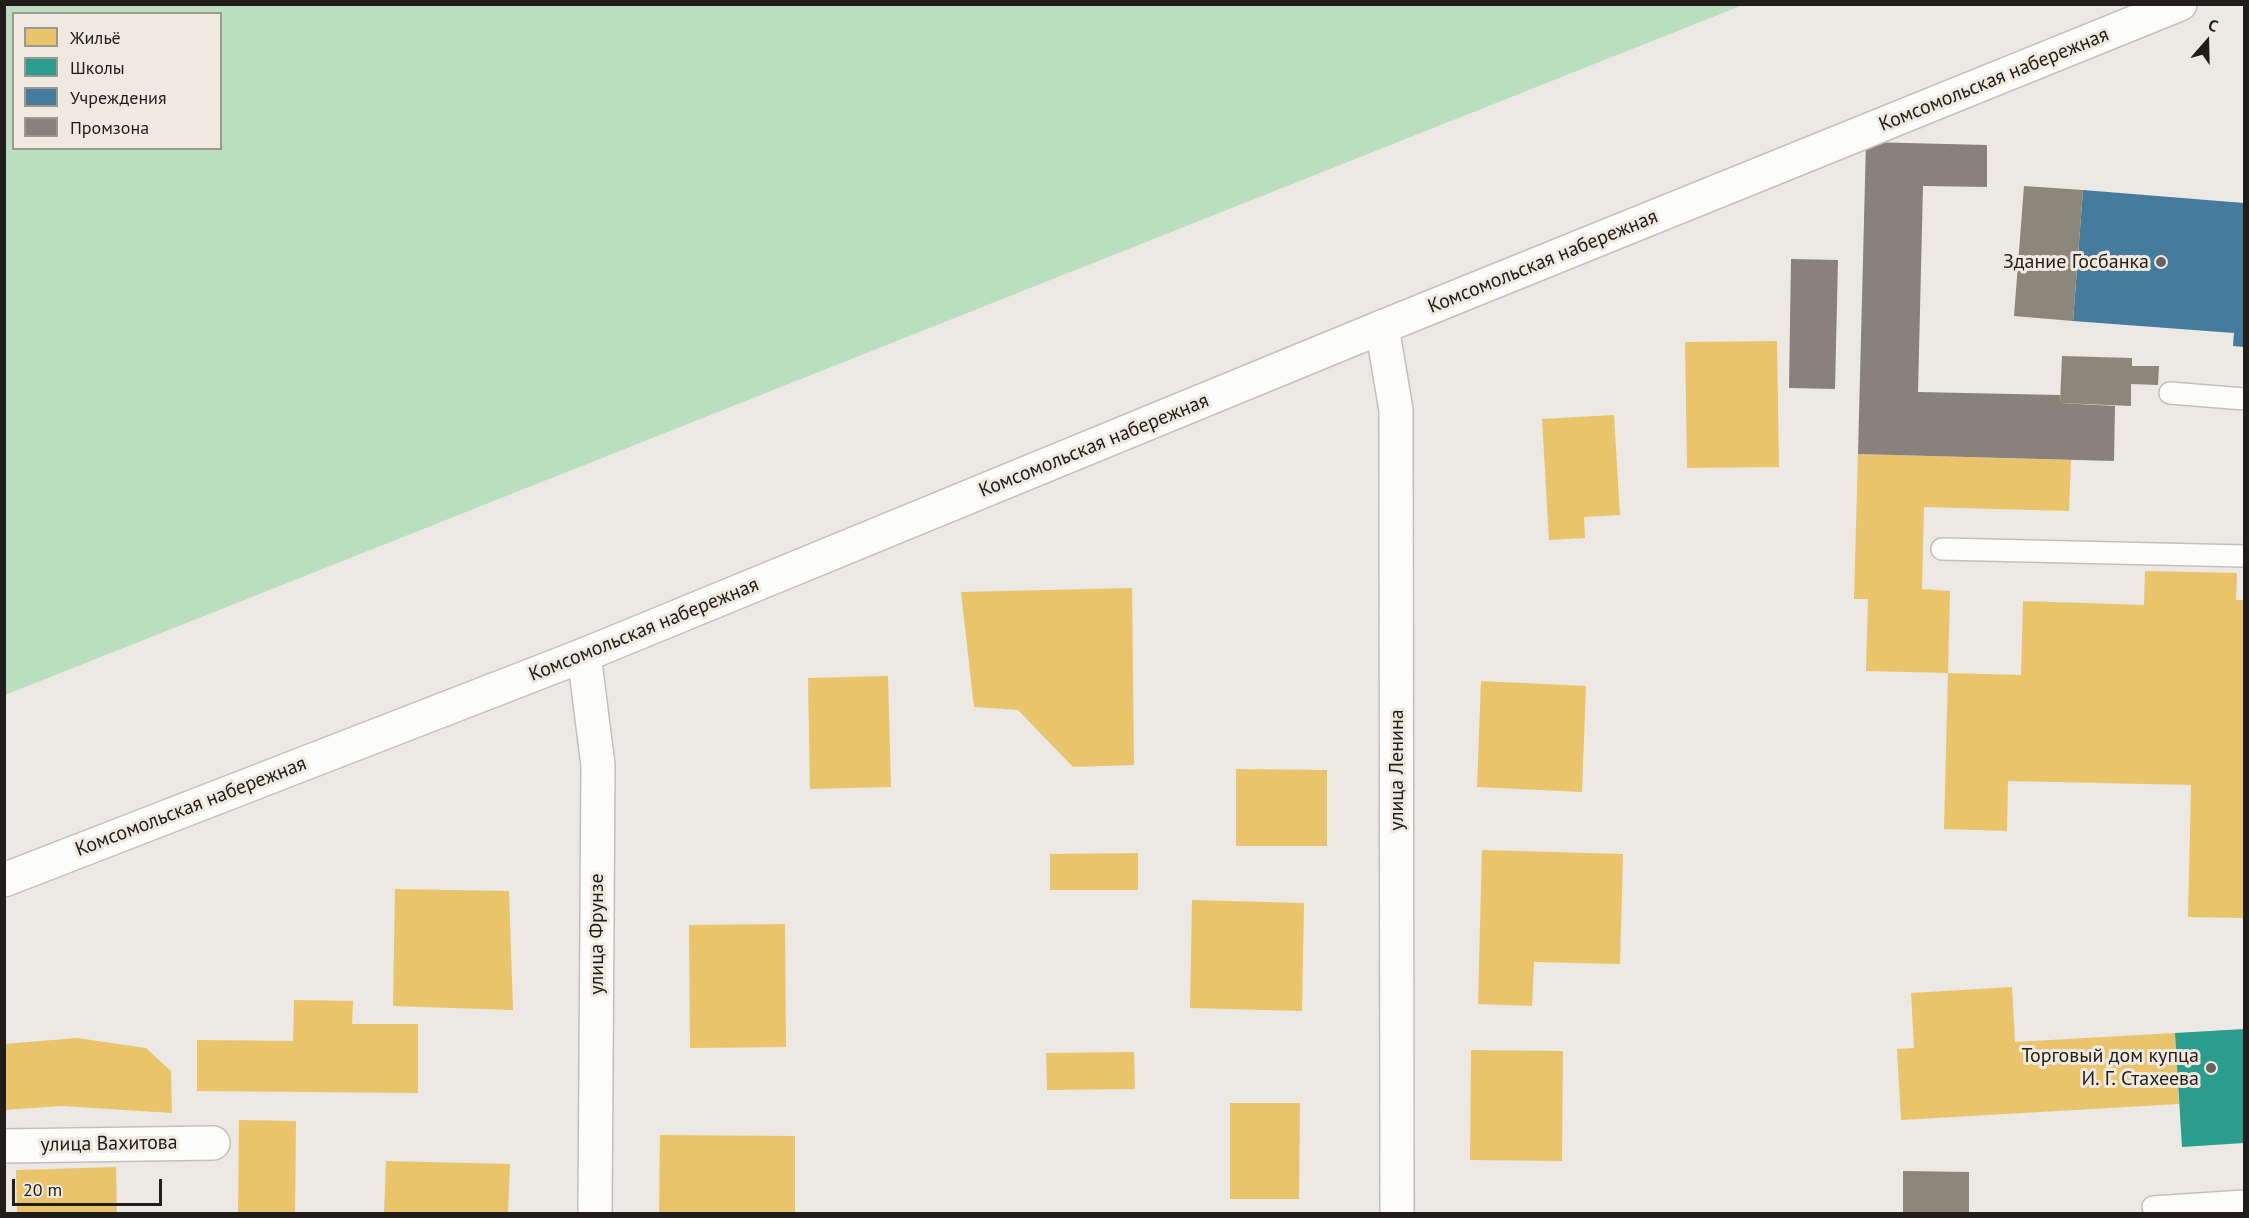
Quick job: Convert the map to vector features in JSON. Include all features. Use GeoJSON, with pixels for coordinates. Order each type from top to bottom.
{"type":"FeatureCollection","features":[{"type":"Feature","properties":{"kind":"street","name":"Комсомольская набережная"},"geometry":{"type":"LineString","coordinates":[[4,880],[584,655],[1382,327],[2180,4]]}},
{"type":"Feature","properties":{"kind":"street","name":"улица Ленина"},"geometry":{"type":"LineString","coordinates":[[1382,327],[1396,410],[1397,1214]]}},
{"type":"Feature","properties":{"kind":"street","name":"улица Фрунзе"},"geometry":{"type":"LineString","coordinates":[[584,655],[598,765],[595,1214]]}},
{"type":"Feature","properties":{"kind":"street","name":"улица Вахитова"},"geometry":{"type":"LineString","coordinates":[[4,1146],[213,1143]]}},
{"type":"Feature","properties":{"kind":"lane"},"geometry":{"type":"LineString","coordinates":[[2170,393],[2244,399]]}},
{"type":"Feature","properties":{"kind":"lane"},"geometry":{"type":"LineString","coordinates":[[1942,549],[2244,556]]}},
{"type":"Feature","properties":{"kind":"lane"},"geometry":{"type":"LineString","coordinates":[[2153,1207],[2244,1201]]}},
{"type":"Feature","properties":{"kind":"green space"},"geometry":{"type":"Polygon","coordinates":[[[5,4],[1743,5],[5,695],[5,4]]]}},
{"type":"Feature","properties":{"kind":"building: Жильё"},"geometry":{"type":"Polygon","coordinates":[[[1777,341],[1779,467],[1687,468],[1685,342],[1777,341]]]}},
{"type":"Feature","properties":{"kind":"building: Жильё"},"geometry":{"type":"Polygon","coordinates":[[[1614,415],[1620,515],[1584,517],[1585,538],[1549,540],[1542,419],[1614,415]]]}},
{"type":"Feature","properties":{"kind":"building: Жильё"},"geometry":{"type":"Polygon","coordinates":[[[1858,454],[2071,460],[2069,511],[1924,507],[1922,589],[1950,591],[1948,673],[1866,671],[1868,599],[1854,599],[1858,454]]]}},
{"type":"Feature","properties":{"kind":"building: Жильё"},"geometry":{"type":"Polygon","coordinates":[[[2145,571],[2237,573],[2236,600],[2244,600],[2244,918],[2188,917],[2191,785],[2008,781],[2007,831],[1944,829],[1948,673],[2021,675],[2023,601],[2144,605],[2145,571]]]}},
{"type":"Feature","properties":{"kind":"building: Жильё"},"geometry":{"type":"Polygon","coordinates":[[[1132,588],[1134,765],[1073,767],[1018,710],[974,707],[961,592],[1132,588]]]}},
{"type":"Feature","properties":{"kind":"building: Жильё"},"geometry":{"type":"Polygon","coordinates":[[[888,676],[891,787],[810,789],[808,678],[888,676]]]}},
{"type":"Feature","properties":{"kind":"building: Жильё"},"geometry":{"type":"Polygon","coordinates":[[[1481,681],[1586,686],[1582,792],[1477,787],[1481,681]]]}},
{"type":"Feature","properties":{"kind":"building: Жильё"},"geometry":{"type":"Polygon","coordinates":[[[1236,769],[1327,770],[1327,846],[1236,846],[1236,769]]]}},
{"type":"Feature","properties":{"kind":"building: Жильё"},"geometry":{"type":"Polygon","coordinates":[[[1482,850],[1623,854],[1620,964],[1534,962],[1532,1006],[1478,1004],[1482,850]]]}},
{"type":"Feature","properties":{"kind":"building: Жильё"},"geometry":{"type":"Polygon","coordinates":[[[1138,853],[1138,890],[1050,890],[1050,854],[1138,853]]]}},
{"type":"Feature","properties":{"kind":"building: Жильё"},"geometry":{"type":"Polygon","coordinates":[[[395,889],[509,891],[513,1010],[393,1006],[395,889]]]}},
{"type":"Feature","properties":{"kind":"building: Жильё"},"geometry":{"type":"Polygon","coordinates":[[[1192,900],[1304,903],[1302,1011],[1190,1008],[1192,900]]]}},
{"type":"Feature","properties":{"kind":"building: Жильё"},"geometry":{"type":"Polygon","coordinates":[[[785,924],[786,1047],[690,1048],[689,925],[785,924]]]}},
{"type":"Feature","properties":{"kind":"building: Жильё"},"geometry":{"type":"Polygon","coordinates":[[[2012,987],[2015,1042],[2175,1033],[2179,1104],[1901,1120],[1897,1049],[1914,1048],[1911,993],[2012,987]]]}},
{"type":"Feature","properties":{"kind":"building: Жильё"},"geometry":{"type":"Polygon","coordinates":[[[294,1000],[353,1001],[352,1024],[418,1024],[418,1093],[197,1091],[197,1040],[293,1041],[294,1000]]]}},
{"type":"Feature","properties":{"kind":"building: Жильё"},"geometry":{"type":"Polygon","coordinates":[[[77,1038],[146,1048],[171,1071],[172,1113],[62,1106],[4,1110],[4,1044],[77,1038]]]}},
{"type":"Feature","properties":{"kind":"building: Жильё"},"geometry":{"type":"Polygon","coordinates":[[[1471,1050],[1563,1051],[1562,1161],[1470,1160],[1471,1050]]]}},
{"type":"Feature","properties":{"kind":"building: Жильё"},"geometry":{"type":"Polygon","coordinates":[[[1134,1052],[1135,1089],[1047,1090],[1046,1053],[1134,1052]]]}},
{"type":"Feature","properties":{"kind":"building: Жильё"},"geometry":{"type":"Polygon","coordinates":[[[1230,1103],[1300,1103],[1299,1199],[1230,1199],[1230,1103]]]}},
{"type":"Feature","properties":{"kind":"building: Жильё"},"geometry":{"type":"Polygon","coordinates":[[[239,1120],[296,1121],[295,1214],[238,1214],[239,1120]]]}},
{"type":"Feature","properties":{"kind":"building: Жильё"},"geometry":{"type":"Polygon","coordinates":[[[660,1135],[795,1136],[795,1214],[659,1214],[660,1135]]]}},
{"type":"Feature","properties":{"kind":"building: Жильё"},"geometry":{"type":"Polygon","coordinates":[[[386,1161],[510,1164],[508,1214],[384,1214],[386,1161]]]}},
{"type":"Feature","properties":{"kind":"building: Жильё"},"geometry":{"type":"Polygon","coordinates":[[[116,1167],[117,1214],[17,1214],[16,1170],[116,1167]]]}},
{"type":"Feature","properties":{"kind":"building: Школы","name":"Торговый дом купца И. Г. Стахеева"},"geometry":{"type":"Polygon","coordinates":[[[2244,1029],[2244,1143],[2182,1147],[2175,1033],[2244,1029]]]}},
{"type":"Feature","properties":{"kind":"building: Учреждения","name":"Здание Госбанка"},"geometry":{"type":"Polygon","coordinates":[[[2083,190],[2244,203],[2244,347],[2233,346],[2234,333],[2073,321],[2083,190]]]}},
{"type":"Feature","properties":{"kind":"building: Промзона"},"geometry":{"type":"Polygon","coordinates":[[[1866,142],[1987,145],[1987,187],[1923,186],[1918,392],[2060,395],[2060,403],[2115,406],[2114,461],[1858,454],[1866,142]]]}},
{"type":"Feature","properties":{"kind":"building: Промзона"},"geometry":{"type":"Polygon","coordinates":[[[1791,259],[1838,260],[1835,389],[1789,388],[1791,259]]]}},
{"type":"Feature","properties":{"kind":"building: Прочее"},"geometry":{"type":"Polygon","coordinates":[[[2024,186],[2083,190],[2073,321],[2014,316],[2024,186]]]}},
{"type":"Feature","properties":{"kind":"building: Прочее"},"geometry":{"type":"Polygon","coordinates":[[[2062,356],[2132,358],[2132,366],[2159,366],[2158,385],[2131,384],[2131,406],[2060,403],[2062,356]]]}},
{"type":"Feature","properties":{"kind":"building: Прочее"},"geometry":{"type":"Polygon","coordinates":[[[1903,1171],[1969,1172],[1969,1214],[1903,1214],[1903,1171]]]}},
{"type":"Feature","properties":{"kind":"place","name":"Здание Госбанка"},"geometry":{"type":"Point","coordinates":[2161,262]}},
{"type":"Feature","properties":{"kind":"place","name":"Торговый дом купца И. Г. Стахеева"},"geometry":{"type":"Point","coordinates":[2211,1068]}}]}
